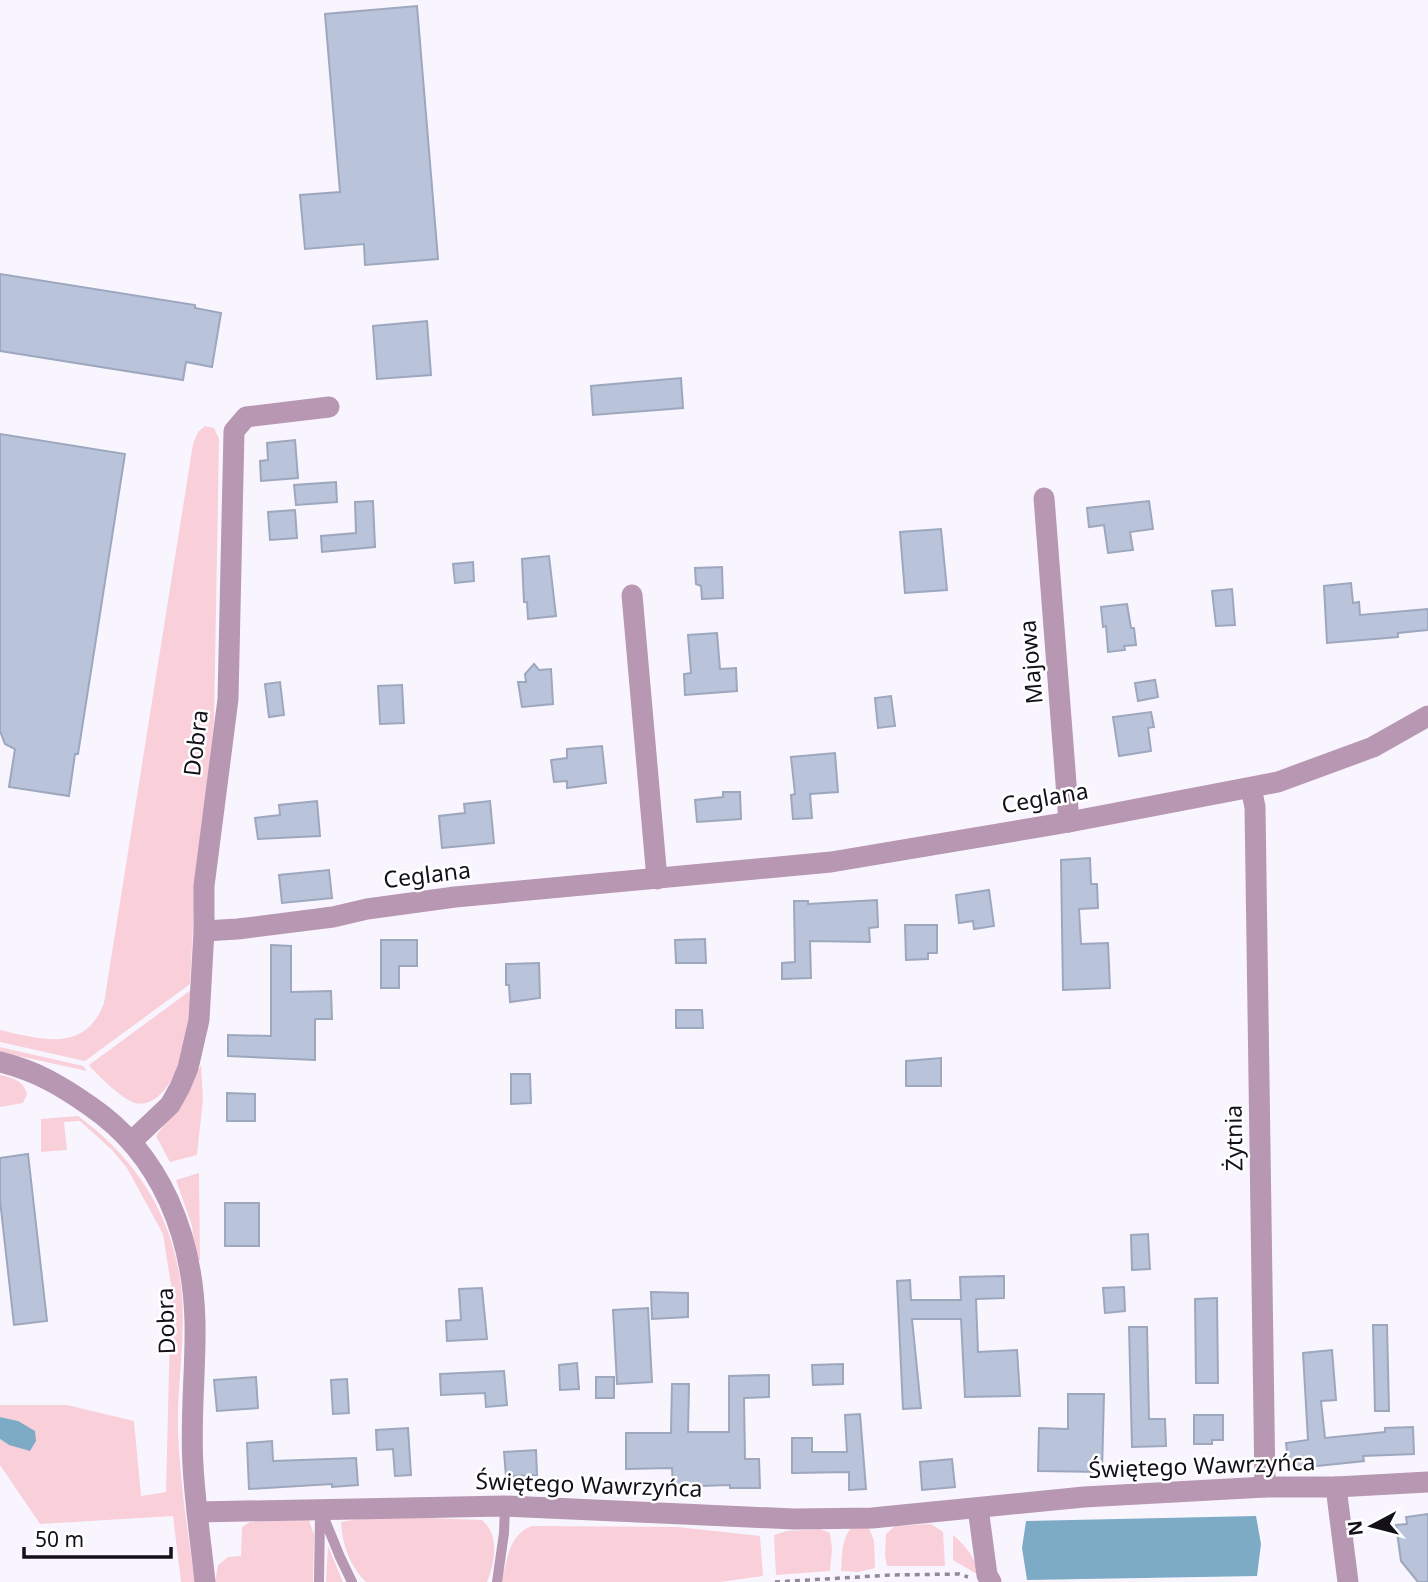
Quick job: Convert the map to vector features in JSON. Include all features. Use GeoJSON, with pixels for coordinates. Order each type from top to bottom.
{"type":"FeatureCollection","features":[{"type":"Feature","properties":{"kind":"street","name":"Dobra"},"geometry":{"type":"LineString","coordinates":[[132,1141],[170,1105],[188,1068],[199,1020],[204,887],[228,699],[234,431],[246,417],[329,407]]}},
{"type":"Feature","properties":{"kind":"street","name":"Majowa"},"geometry":{"type":"LineString","coordinates":[[1044,498],[1069,822]]}},
{"type":"Feature","properties":{"kind":"street"},"geometry":{"type":"LineString","coordinates":[[632,595],[657,879]]}},
{"type":"Feature","properties":{"kind":"street","name":"Ceglana"},"geometry":{"type":"LineString","coordinates":[[204,931],[333,917],[367,909],[455,897],[831,862],[1069,822],[1251,788],[1302,775],[1399,734],[1428,716]]}},
{"type":"Feature","properties":{"kind":"street","name":"Żytnia"},"geometry":{"type":"LineString","coordinates":[[1251,788],[1255,807],[1265,1487]]}},
{"type":"Feature","properties":{"kind":"street","name":"Dobra"},"geometry":{"type":"LineString","coordinates":[[0,1062],[29,1069],[53,1081],[111,1120],[132,1141],[156,1174],[168,1197],[180,1229],[191,1273],[195,1323],[193,1465],[205,1582]]}},
{"type":"Feature","properties":{"kind":"street","name":"Świętego Wawrzyńca"},"geometry":{"type":"LineString","coordinates":[[198,1512],[505,1506],[794,1519],[872,1517],[1084,1497],[1265,1487],[1336,1487],[1428,1482]]}},
{"type":"Feature","properties":{"kind":"street"},"geometry":{"type":"LineString","coordinates":[[1336,1487],[1348,1582]]}},
{"type":"Feature","properties":{"kind":"street"},"geometry":{"type":"LineString","coordinates":[[978,1508],[987,1575],[981,1580]]}},
{"type":"Feature","properties":{"kind":"lane"},"geometry":{"type":"LineString","coordinates":[[497,1582],[505,1506]]}},
{"type":"Feature","properties":{"kind":"lane"},"geometry":{"type":"LineString","coordinates":[[319,1582],[320,1508]]}},
{"type":"Feature","properties":{"kind":"lane"},"geometry":{"type":"LineString","coordinates":[[320,1508],[352,1582]]}},
{"type":"Feature","properties":{"kind":"path"},"geometry":{"type":"LineString","coordinates":[[775,1582],[959,1574],[981,1580]]}},
{"type":"Feature","properties":{"kind":"shaded area"},"geometry":{"type":"Polygon","coordinates":[[[205,426],[214,428],[219,439],[214,722],[195,887],[190,984],[85,1061],[0,1042],[0,1030],[45,1039],[73,1036],[85,1030],[96,1019],[104,1003],[193,444],[198,432],[205,426]]]}},
{"type":"Feature","properties":{"kind":"shaded area"},"geometry":{"type":"Polygon","coordinates":[[[191,990],[190,1033],[172,1079],[156,1099],[146,1103],[130,1101],[110,1087],[89,1065],[191,990]]]}},
{"type":"Feature","properties":{"kind":"shaded area"},"geometry":{"type":"Polygon","coordinates":[[[0,1047],[83,1066],[87,1071],[0,1052],[0,1047]]]}},
{"type":"Feature","properties":{"kind":"shaded area"},"geometry":{"type":"Polygon","coordinates":[[[201,1065],[203,1099],[197,1155],[170,1162],[156,1136],[189,1092],[201,1065]]]}},
{"type":"Feature","properties":{"kind":"shaded area"},"geometry":{"type":"Polygon","coordinates":[[[0,1075],[23,1086],[27,1094],[23,1103],[0,1107],[0,1075]]]}},
{"type":"Feature","properties":{"kind":"shaded area"},"geometry":{"type":"Polygon","coordinates":[[[78,1116],[123,1156],[140,1179],[155,1203],[176,1256],[183,1316],[179,1452],[195,1582],[181,1582],[173,1516],[40,1524],[0,1465],[0,1439],[9,1445],[18,1421],[0,1417],[0,1405],[67,1405],[134,1421],[141,1496],[166,1492],[171,1285],[163,1234],[127,1168],[112,1150],[80,1121],[64,1122],[67,1150],[41,1152],[41,1119],[78,1116]]]}},
{"type":"Feature","properties":{"kind":"shaded area"},"geometry":{"type":"Polygon","coordinates":[[[199,1173],[200,1260],[196,1260],[192,1226],[176,1180],[199,1173]]]}},
{"type":"Feature","properties":{"kind":"shaded area"},"geometry":{"type":"Polygon","coordinates":[[[376,1516],[482,1520],[492,1533],[494,1541],[494,1558],[487,1582],[366,1582],[348,1555],[341,1522],[376,1516]]]}},
{"type":"Feature","properties":{"kind":"shaded area"},"geometry":{"type":"Polygon","coordinates":[[[309,1520],[314,1535],[313,1582],[215,1582],[218,1565],[228,1557],[241,1556],[242,1527],[250,1522],[309,1520]]]}},
{"type":"Feature","properties":{"kind":"shaded area"},"geometry":{"type":"Polygon","coordinates":[[[931,1524],[943,1532],[945,1566],[887,1566],[886,1534],[895,1526],[931,1524]]]}},
{"type":"Feature","properties":{"kind":"shaded area"},"geometry":{"type":"Polygon","coordinates":[[[532,1526],[677,1527],[760,1536],[763,1576],[720,1582],[501,1582],[513,1542],[518,1535],[532,1526]]]}},
{"type":"Feature","properties":{"kind":"shaded area"},"geometry":{"type":"Polygon","coordinates":[[[851,1528],[869,1528],[874,1541],[875,1568],[858,1572],[841,1571],[844,1543],[851,1528]]]}},
{"type":"Feature","properties":{"kind":"shaded area"},"geometry":{"type":"Polygon","coordinates":[[[820,1529],[830,1533],[830,1571],[776,1575],[774,1535],[787,1531],[820,1529]]]}},
{"type":"Feature","properties":{"kind":"shaded area"},"geometry":{"type":"Polygon","coordinates":[[[953,1535],[970,1553],[980,1576],[953,1560],[953,1535]]]}},
{"type":"Feature","properties":{"kind":"shaded area"},"geometry":{"type":"Polygon","coordinates":[[[328,1546],[343,1582],[326,1582],[328,1546]]]}},
{"type":"Feature","properties":{"kind":"water"},"geometry":{"type":"Polygon","coordinates":[[[0,1417],[18,1421],[35,1431],[36,1441],[30,1451],[9,1445],[0,1439],[0,1417]]]}},
{"type":"Feature","properties":{"kind":"water"},"geometry":{"type":"Polygon","coordinates":[[[1256,1516],[1261,1544],[1257,1576],[1027,1580],[1022,1548],[1026,1521],[1256,1516]]]}},
{"type":"Feature","properties":{"kind":"building"},"geometry":{"type":"Polygon","coordinates":[[[417,6],[438,259],[365,265],[364,244],[305,249],[300,195],[340,192],[325,14],[417,6]]]}},
{"type":"Feature","properties":{"kind":"building"},"geometry":{"type":"Polygon","coordinates":[[[0,274],[195,305],[195,308],[221,313],[212,367],[186,362],[183,380],[0,351],[0,274]]]}},
{"type":"Feature","properties":{"kind":"building"},"geometry":{"type":"Polygon","coordinates":[[[427,321],[431,375],[377,379],[373,326],[427,321]]]}},
{"type":"Feature","properties":{"kind":"building"},"geometry":{"type":"Polygon","coordinates":[[[681,378],[683,408],[593,415],[591,386],[681,378]]]}},
{"type":"Feature","properties":{"kind":"building"},"geometry":{"type":"Polygon","coordinates":[[[0,434],[125,454],[69,796],[9,787],[15,749],[5,744],[0,731],[0,434]]]}},
{"type":"Feature","properties":{"kind":"building"},"geometry":{"type":"Polygon","coordinates":[[[295,440],[298,478],[261,481],[260,461],[268,460],[267,443],[295,440]]]}},
{"type":"Feature","properties":{"kind":"building"},"geometry":{"type":"Polygon","coordinates":[[[336,482],[337,502],[296,505],[294,485],[336,482]]]}},
{"type":"Feature","properties":{"kind":"building"},"geometry":{"type":"Polygon","coordinates":[[[373,501],[375,547],[322,552],[321,536],[356,533],[355,502],[373,501]]]}},
{"type":"Feature","properties":{"kind":"building"},"geometry":{"type":"Polygon","coordinates":[[[1149,501],[1153,529],[1130,532],[1133,550],[1108,553],[1104,525],[1089,527],[1087,508],[1149,501]]]}},
{"type":"Feature","properties":{"kind":"building"},"geometry":{"type":"Polygon","coordinates":[[[295,510],[297,538],[270,540],[268,512],[295,510]]]}},
{"type":"Feature","properties":{"kind":"building"},"geometry":{"type":"Polygon","coordinates":[[[941,529],[947,590],[905,593],[900,532],[941,529]]]}},
{"type":"Feature","properties":{"kind":"building"},"geometry":{"type":"Polygon","coordinates":[[[549,556],[556,616],[528,619],[527,602],[524,602],[522,559],[549,556]]]}},
{"type":"Feature","properties":{"kind":"building"},"geometry":{"type":"Polygon","coordinates":[[[473,562],[474,581],[455,583],[453,564],[473,562]]]}},
{"type":"Feature","properties":{"kind":"building"},"geometry":{"type":"Polygon","coordinates":[[[722,567],[723,598],[702,599],[701,586],[696,584],[695,568],[722,567]]]}},
{"type":"Feature","properties":{"kind":"building"},"geometry":{"type":"Polygon","coordinates":[[[1351,583],[1353,603],[1359,602],[1360,615],[1428,609],[1428,630],[1398,633],[1398,637],[1327,643],[1324,586],[1351,583]]]}},
{"type":"Feature","properties":{"kind":"building"},"geometry":{"type":"Polygon","coordinates":[[[1232,589],[1235,625],[1216,626],[1212,591],[1232,589]]]}},
{"type":"Feature","properties":{"kind":"building"},"geometry":{"type":"Polygon","coordinates":[[[1127,604],[1136,645],[1124,646],[1125,650],[1108,652],[1101,607],[1127,604]]]}},
{"type":"Feature","properties":{"kind":"building"},"geometry":{"type":"Polygon","coordinates":[[[717,633],[720,669],[736,668],[737,691],[685,695],[684,674],[691,673],[688,635],[717,633]]]}},
{"type":"Feature","properties":{"kind":"building"},"geometry":{"type":"Polygon","coordinates":[[[534,664],[539,670],[551,669],[553,704],[522,707],[518,682],[526,682],[525,674],[534,664]]]}},
{"type":"Feature","properties":{"kind":"building"},"geometry":{"type":"Polygon","coordinates":[[[1155,680],[1158,697],[1138,701],[1135,683],[1155,680]]]}},
{"type":"Feature","properties":{"kind":"building"},"geometry":{"type":"Polygon","coordinates":[[[280,682],[284,715],[269,717],[265,684],[280,682]]]}},
{"type":"Feature","properties":{"kind":"building"},"geometry":{"type":"Polygon","coordinates":[[[402,685],[404,723],[380,724],[378,686],[402,685]]]}},
{"type":"Feature","properties":{"kind":"building"},"geometry":{"type":"Polygon","coordinates":[[[891,696],[895,726],[878,728],[875,698],[891,696]]]}},
{"type":"Feature","properties":{"kind":"building"},"geometry":{"type":"Polygon","coordinates":[[[1151,712],[1154,727],[1148,728],[1151,751],[1119,756],[1113,717],[1151,712]]]}},
{"type":"Feature","properties":{"kind":"building"},"geometry":{"type":"Polygon","coordinates":[[[602,746],[606,783],[567,788],[567,781],[554,782],[551,760],[567,758],[567,749],[602,746]]]}},
{"type":"Feature","properties":{"kind":"building"},"geometry":{"type":"Polygon","coordinates":[[[835,753],[838,792],[810,794],[812,818],[793,819],[791,795],[795,794],[791,757],[835,753]]]}},
{"type":"Feature","properties":{"kind":"building"},"geometry":{"type":"Polygon","coordinates":[[[723,792],[740,792],[741,819],[697,822],[695,800],[723,797],[723,792]]]}},
{"type":"Feature","properties":{"kind":"building"},"geometry":{"type":"Polygon","coordinates":[[[317,801],[320,836],[258,839],[255,818],[280,815],[279,805],[317,801]]]}},
{"type":"Feature","properties":{"kind":"building"},"geometry":{"type":"Polygon","coordinates":[[[490,801],[494,843],[442,848],[439,816],[465,813],[464,804],[490,801]]]}},
{"type":"Feature","properties":{"kind":"building"},"geometry":{"type":"Polygon","coordinates":[[[1090,858],[1091,884],[1097,884],[1098,908],[1079,909],[1081,944],[1108,943],[1110,988],[1063,990],[1061,860],[1090,858]]]}},
{"type":"Feature","properties":{"kind":"building"},"geometry":{"type":"Polygon","coordinates":[[[329,870],[332,898],[282,903],[279,875],[329,870]]]}},
{"type":"Feature","properties":{"kind":"building"},"geometry":{"type":"Polygon","coordinates":[[[989,890],[994,926],[974,929],[973,921],[959,923],[956,895],[989,890]]]}},
{"type":"Feature","properties":{"kind":"building"},"geometry":{"type":"Polygon","coordinates":[[[877,900],[878,927],[869,928],[870,942],[810,941],[811,978],[782,979],[782,963],[795,962],[794,901],[808,901],[808,904],[877,900]]]}},
{"type":"Feature","properties":{"kind":"building"},"geometry":{"type":"Polygon","coordinates":[[[905,925],[937,925],[937,953],[928,953],[928,959],[906,960],[905,925]]]}},
{"type":"Feature","properties":{"kind":"building"},"geometry":{"type":"Polygon","coordinates":[[[705,939],[706,963],[676,963],[675,940],[705,939]]]}},
{"type":"Feature","properties":{"kind":"building"},"geometry":{"type":"Polygon","coordinates":[[[381,940],[417,940],[417,966],[399,966],[399,988],[381,988],[381,940]]]}},
{"type":"Feature","properties":{"kind":"building"},"geometry":{"type":"Polygon","coordinates":[[[271,945],[291,946],[291,992],[331,991],[332,1019],[315,1019],[315,1060],[228,1056],[228,1035],[271,1036],[271,945]]]}},
{"type":"Feature","properties":{"kind":"building"},"geometry":{"type":"Polygon","coordinates":[[[539,963],[540,998],[510,1002],[509,985],[506,985],[506,964],[539,963]]]}},
{"type":"Feature","properties":{"kind":"building"},"geometry":{"type":"Polygon","coordinates":[[[676,1010],[702,1010],[703,1028],[676,1028],[676,1010]]]}},
{"type":"Feature","properties":{"kind":"building"},"geometry":{"type":"Polygon","coordinates":[[[941,1058],[941,1086],[906,1086],[906,1061],[941,1058]]]}},
{"type":"Feature","properties":{"kind":"building"},"geometry":{"type":"Polygon","coordinates":[[[511,1074],[530,1074],[531,1103],[511,1104],[511,1074]]]}},
{"type":"Feature","properties":{"kind":"building"},"geometry":{"type":"Polygon","coordinates":[[[227,1093],[255,1094],[255,1121],[227,1121],[227,1093]]]}},
{"type":"Feature","properties":{"kind":"building"},"geometry":{"type":"Polygon","coordinates":[[[28,1154],[47,1321],[14,1325],[0,1200],[0,1158],[28,1154]]]}},
{"type":"Feature","properties":{"kind":"building"},"geometry":{"type":"Polygon","coordinates":[[[225,1203],[259,1203],[259,1246],[225,1246],[225,1203]]]}},
{"type":"Feature","properties":{"kind":"building"},"geometry":{"type":"Polygon","coordinates":[[[1148,1234],[1150,1269],[1132,1270],[1131,1235],[1148,1234]]]}},
{"type":"Feature","properties":{"kind":"building"},"geometry":{"type":"Polygon","coordinates":[[[1004,1276],[1004,1298],[976,1299],[978,1352],[1017,1350],[1020,1396],[965,1397],[961,1319],[912,1319],[921,1408],[903,1409],[897,1281],[910,1280],[911,1300],[961,1300],[960,1277],[1004,1276]]]}},
{"type":"Feature","properties":{"kind":"building"},"geometry":{"type":"Polygon","coordinates":[[[1124,1287],[1125,1311],[1105,1313],[1103,1288],[1124,1287]]]}},
{"type":"Feature","properties":{"kind":"building"},"geometry":{"type":"Polygon","coordinates":[[[482,1288],[487,1339],[447,1341],[446,1321],[461,1320],[459,1289],[482,1288]]]}},
{"type":"Feature","properties":{"kind":"building"},"geometry":{"type":"Polygon","coordinates":[[[651,1292],[688,1293],[688,1317],[652,1319],[651,1292]]]}},
{"type":"Feature","properties":{"kind":"building"},"geometry":{"type":"Polygon","coordinates":[[[1217,1298],[1218,1383],[1196,1383],[1195,1299],[1217,1298]]]}},
{"type":"Feature","properties":{"kind":"building"},"geometry":{"type":"Polygon","coordinates":[[[648,1308],[652,1382],[617,1384],[613,1310],[648,1308]]]}},
{"type":"Feature","properties":{"kind":"building"},"geometry":{"type":"Polygon","coordinates":[[[1373,1325],[1387,1325],[1389,1411],[1375,1411],[1373,1325]]]}},
{"type":"Feature","properties":{"kind":"building"},"geometry":{"type":"Polygon","coordinates":[[[1129,1327],[1147,1327],[1149,1419],[1165,1419],[1166,1446],[1132,1447],[1129,1327]]]}},
{"type":"Feature","properties":{"kind":"building"},"geometry":{"type":"Polygon","coordinates":[[[1332,1350],[1336,1400],[1321,1401],[1325,1438],[1385,1432],[1385,1428],[1413,1427],[1414,1454],[1363,1456],[1364,1461],[1289,1469],[1286,1443],[1308,1440],[1303,1353],[1332,1350]]]}},
{"type":"Feature","properties":{"kind":"building"},"geometry":{"type":"Polygon","coordinates":[[[577,1363],[579,1389],[560,1390],[559,1365],[577,1363]]]}},
{"type":"Feature","properties":{"kind":"building"},"geometry":{"type":"Polygon","coordinates":[[[843,1364],[843,1384],[813,1385],[812,1365],[843,1364]]]}},
{"type":"Feature","properties":{"kind":"building"},"geometry":{"type":"Polygon","coordinates":[[[504,1371],[507,1405],[486,1407],[485,1393],[441,1395],[440,1374],[504,1371]]]}},
{"type":"Feature","properties":{"kind":"building"},"geometry":{"type":"Polygon","coordinates":[[[769,1375],[769,1397],[744,1398],[745,1459],[759,1459],[760,1488],[730,1488],[730,1485],[673,1487],[672,1468],[626,1469],[626,1433],[671,1433],[672,1384],[689,1384],[688,1432],[729,1432],[729,1376],[769,1375]]]}},
{"type":"Feature","properties":{"kind":"building"},"geometry":{"type":"Polygon","coordinates":[[[256,1377],[258,1408],[217,1411],[214,1380],[256,1377]]]}},
{"type":"Feature","properties":{"kind":"building"},"geometry":{"type":"Polygon","coordinates":[[[596,1377],[614,1377],[614,1398],[596,1398],[596,1377]]]}},
{"type":"Feature","properties":{"kind":"building"},"geometry":{"type":"Polygon","coordinates":[[[347,1379],[349,1413],[333,1414],[331,1380],[347,1379]]]}},
{"type":"Feature","properties":{"kind":"building"},"geometry":{"type":"Polygon","coordinates":[[[1068,1394],[1104,1394],[1102,1472],[1038,1471],[1039,1428],[1068,1429],[1068,1394]]]}},
{"type":"Feature","properties":{"kind":"building"},"geometry":{"type":"Polygon","coordinates":[[[860,1414],[866,1489],[849,1490],[849,1472],[792,1473],[792,1438],[812,1438],[812,1452],[847,1452],[845,1415],[860,1414]]]}},
{"type":"Feature","properties":{"kind":"building"},"geometry":{"type":"Polygon","coordinates":[[[1194,1415],[1223,1415],[1223,1440],[1212,1440],[1212,1444],[1194,1444],[1194,1415]]]}},
{"type":"Feature","properties":{"kind":"building"},"geometry":{"type":"Polygon","coordinates":[[[408,1428],[411,1475],[395,1476],[393,1449],[377,1450],[376,1430],[408,1428]]]}},
{"type":"Feature","properties":{"kind":"building"},"geometry":{"type":"Polygon","coordinates":[[[272,1441],[273,1461],[356,1458],[358,1485],[249,1489],[247,1443],[272,1441]]]}},
{"type":"Feature","properties":{"kind":"building"},"geometry":{"type":"Polygon","coordinates":[[[536,1450],[537,1475],[506,1476],[504,1452],[536,1450]]]}},
{"type":"Feature","properties":{"kind":"building"},"geometry":{"type":"Polygon","coordinates":[[[952,1459],[955,1487],[922,1490],[920,1462],[952,1459]]]}},
{"type":"Feature","properties":{"kind":"building"},"geometry":{"type":"Polygon","coordinates":[[[1428,1514],[1428,1582],[1418,1582],[1401,1561],[1396,1525],[1407,1524],[1406,1517],[1428,1514]]]}}]}
